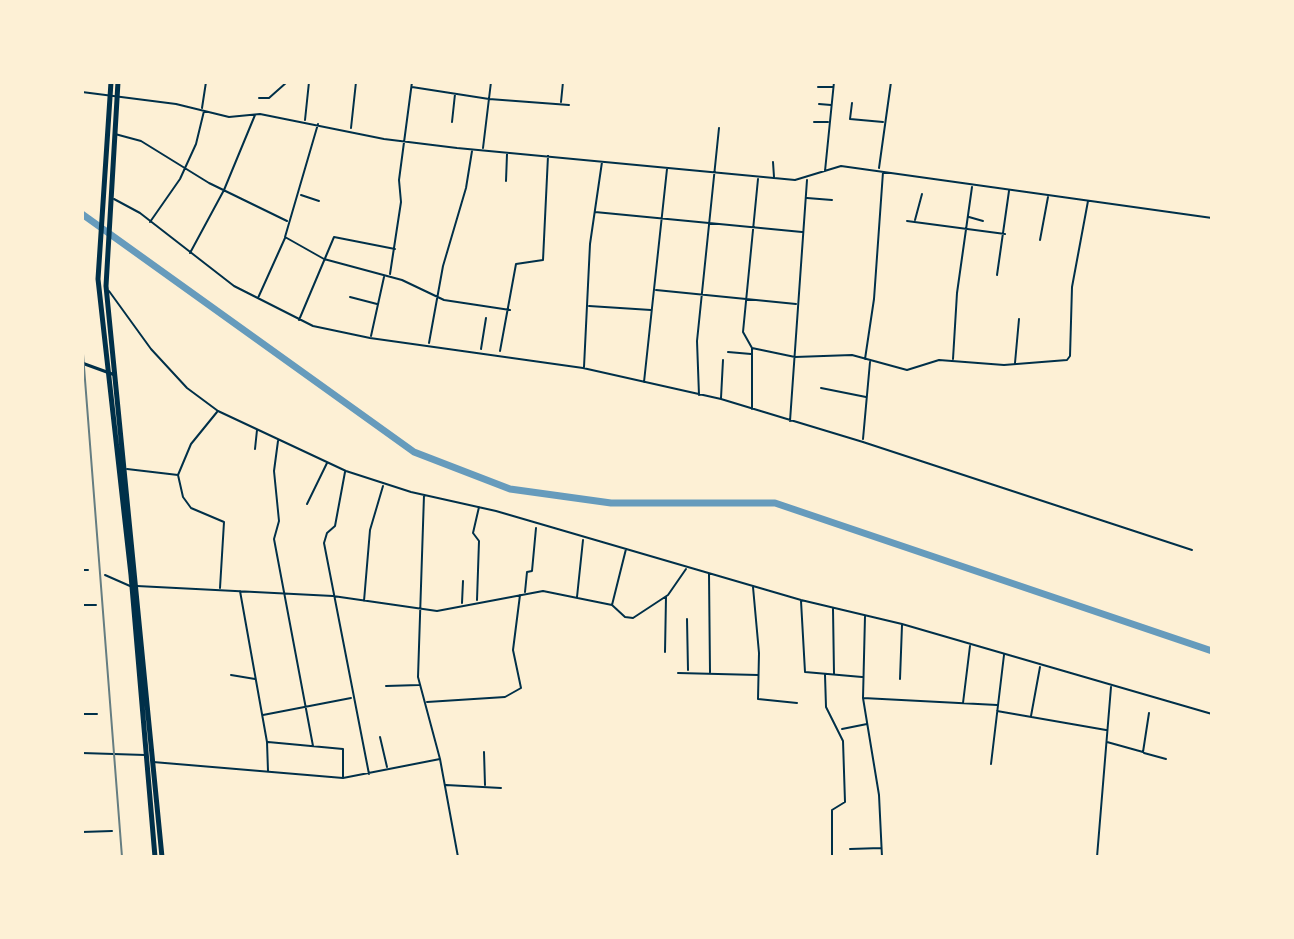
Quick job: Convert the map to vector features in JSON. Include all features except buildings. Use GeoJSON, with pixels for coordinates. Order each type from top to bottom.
{"type":"FeatureCollection","features":[{"type":"Feature","properties":{"kind":"highway"},"geometry":{"type":"LineString","coordinates":[[114,86],[101,200],[102,279],[108,373],[134,581],[162,857]]}},
{"type":"Feature","properties":{"kind":"highway"},"geometry":{"type":"LineString","coordinates":[[113,97],[109,203],[102,279],[106,286],[125,469],[155,857]]}},
{"type":"Feature","properties":{"kind":"street"},"geometry":{"type":"LineString","coordinates":[[150,222],[171,195],[196,144],[206,82]]}},
{"type":"Feature","properties":{"kind":"street"},"geometry":{"type":"LineString","coordinates":[[259,98],[269,98],[287,82]]}},
{"type":"Feature","properties":{"kind":"street"},"geometry":{"type":"LineString","coordinates":[[304,123],[309,82]]}},
{"type":"Feature","properties":{"kind":"street"},"geometry":{"type":"LineString","coordinates":[[351,127],[356,82]]}},
{"type":"Feature","properties":{"kind":"street"},"geometry":{"type":"LineString","coordinates":[[483,148],[491,82]]}},
{"type":"Feature","properties":{"kind":"street"},"geometry":{"type":"LineString","coordinates":[[560,103],[563,82]]}},
{"type":"Feature","properties":{"kind":"street"},"geometry":{"type":"LineString","coordinates":[[824,169],[834,82]]}},
{"type":"Feature","properties":{"kind":"street"},"geometry":{"type":"LineString","coordinates":[[879,167],[891,82]]}},
{"type":"Feature","properties":{"kind":"street"},"geometry":{"type":"LineString","coordinates":[[370,338],[395,249],[401,202],[399,180],[412,84],[489,99],[569,105]]}},
{"type":"Feature","properties":{"kind":"street"},"geometry":{"type":"LineString","coordinates":[[818,87],[834,87]]}},
{"type":"Feature","properties":{"kind":"street"},"geometry":{"type":"LineString","coordinates":[[82,92],[202,107],[229,117],[255,113],[304,123],[351,127],[406,142],[472,150],[483,148],[758,178],[807,179],[824,169],[841,166],[879,167],[972,185],[1212,218]]}},
{"type":"Feature","properties":{"kind":"street"},"geometry":{"type":"LineString","coordinates":[[452,122],[455,93]]}},
{"type":"Feature","properties":{"kind":"street"},"geometry":{"type":"LineString","coordinates":[[852,103],[850,119],[885,122]]}},
{"type":"Feature","properties":{"kind":"street"},"geometry":{"type":"LineString","coordinates":[[819,104],[832,105]]}},
{"type":"Feature","properties":{"kind":"street"},"geometry":{"type":"LineString","coordinates":[[189,254],[224,190],[255,113]]}},
{"type":"Feature","properties":{"kind":"street"},"geometry":{"type":"LineString","coordinates":[[814,122],[829,122]]}},
{"type":"Feature","properties":{"kind":"street"},"geometry":{"type":"LineString","coordinates":[[258,298],[300,194],[318,123]]}},
{"type":"Feature","properties":{"kind":"street"},"geometry":{"type":"LineString","coordinates":[[699,396],[695,365],[712,172],[719,128]]}},
{"type":"Feature","properties":{"kind":"street"},"geometry":{"type":"LineString","coordinates":[[113,133],[141,141],[224,190],[289,221]]}},
{"type":"Feature","properties":{"kind":"street"},"geometry":{"type":"LineString","coordinates":[[429,345],[472,150]]}},
{"type":"Feature","properties":{"kind":"street"},"geometry":{"type":"LineString","coordinates":[[506,181],[507,153]]}},
{"type":"Feature","properties":{"kind":"street"},"geometry":{"type":"LineString","coordinates":[[499,354],[510,310],[516,264],[543,260],[549,155]]}},
{"type":"Feature","properties":{"kind":"street"},"geometry":{"type":"LineString","coordinates":[[583,368],[602,161]]}},
{"type":"Feature","properties":{"kind":"street"},"geometry":{"type":"LineString","coordinates":[[773,162],[774,178]]}},
{"type":"Feature","properties":{"kind":"street"},"geometry":{"type":"LineString","coordinates":[[644,383],[667,168]]}},
{"type":"Feature","properties":{"kind":"street"},"geometry":{"type":"LineString","coordinates":[[865,359],[874,299],[883,170]]}},
{"type":"Feature","properties":{"kind":"street"},"geometry":{"type":"LineString","coordinates":[[752,410],[752,348],[743,332],[758,178]]}},
{"type":"Feature","properties":{"kind":"street"},"geometry":{"type":"LineString","coordinates":[[790,421],[807,179]]}},
{"type":"Feature","properties":{"kind":"street"},"geometry":{"type":"LineString","coordinates":[[953,360],[972,185]]}},
{"type":"Feature","properties":{"kind":"street"},"geometry":{"type":"LineString","coordinates":[[997,275],[1009,190]]}},
{"type":"Feature","properties":{"kind":"street"},"geometry":{"type":"LineString","coordinates":[[300,194],[319,201]]}},
{"type":"Feature","properties":{"kind":"street"},"geometry":{"type":"LineString","coordinates":[[915,222],[922,194]]}},
{"type":"Feature","properties":{"kind":"street"},"geometry":{"type":"LineString","coordinates":[[109,196],[150,222],[189,254],[299,321],[370,338],[481,351],[583,368],[721,399],[863,442],[1192,550]]}},
{"type":"Feature","properties":{"kind":"street"},"geometry":{"type":"LineString","coordinates":[[1040,240],[1048,196]]}},
{"type":"Feature","properties":{"kind":"street"},"geometry":{"type":"LineString","coordinates":[[806,198],[832,200]]}},
{"type":"Feature","properties":{"kind":"street"},"geometry":{"type":"LineString","coordinates":[[752,348],[795,357],[852,355],[907,370],[939,360],[1044,364],[1069,358],[1072,287],[1089,200]]}},
{"type":"Feature","properties":{"kind":"street"},"geometry":{"type":"LineString","coordinates":[[595,212],[803,232]]}},
{"type":"Feature","properties":{"kind":"street"},"geometry":{"type":"LineString","coordinates":[[967,217],[983,221]]}},
{"type":"Feature","properties":{"kind":"street"},"geometry":{"type":"LineString","coordinates":[[907,221],[1005,234]]}},
{"type":"Feature","properties":{"kind":"street"},"geometry":{"type":"LineString","coordinates":[[299,321],[335,236],[395,249]]}},
{"type":"Feature","properties":{"kind":"street"},"geometry":{"type":"LineString","coordinates":[[285,237],[324,259],[387,276],[461,304],[510,310]]}},
{"type":"Feature","properties":{"kind":"street"},"geometry":{"type":"LineString","coordinates":[[106,286],[170,370],[218,411],[346,471],[384,485],[479,507],[801,602],[902,625],[1111,688],[1212,714]]}},
{"type":"Feature","properties":{"kind":"street"},"geometry":{"type":"LineString","coordinates":[[655,290],[796,304]]}},
{"type":"Feature","properties":{"kind":"street"},"geometry":{"type":"LineString","coordinates":[[350,297],[378,304]]}},
{"type":"Feature","properties":{"kind":"street"},"geometry":{"type":"LineString","coordinates":[[588,306],[653,310]]}},
{"type":"Feature","properties":{"kind":"street"},"geometry":{"type":"LineString","coordinates":[[481,351],[486,318]]}},
{"type":"Feature","properties":{"kind":"street"},"geometry":{"type":"LineString","coordinates":[[1015,364],[1019,319]]}},
{"type":"Feature","properties":{"kind":"street"},"geometry":{"type":"LineString","coordinates":[[728,352],[752,354]]}},
{"type":"Feature","properties":{"kind":"street"},"geometry":{"type":"LineString","coordinates":[[721,399],[723,360]]}},
{"type":"Feature","properties":{"kind":"street"},"geometry":{"type":"LineString","coordinates":[[863,442],[871,361]]}},
{"type":"Feature","properties":{"kind":"street"},"geometry":{"type":"LineString","coordinates":[[82,363],[115,375]]}},
{"type":"Feature","properties":{"kind":"street"},"geometry":{"type":"LineString","coordinates":[[821,388],[867,397]]}},
{"type":"Feature","properties":{"kind":"street"},"geometry":{"type":"LineString","coordinates":[[218,411],[191,444],[178,475],[183,497],[191,508],[224,522],[220,587]]}},
{"type":"Feature","properties":{"kind":"street"},"geometry":{"type":"LineString","coordinates":[[255,449],[257,429]]}},
{"type":"Feature","properties":{"kind":"street"},"geometry":{"type":"LineString","coordinates":[[278,441],[274,471],[279,521],[274,539],[313,746]]}},
{"type":"Feature","properties":{"kind":"street"},"geometry":{"type":"LineString","coordinates":[[307,504],[327,463]]}},
{"type":"Feature","properties":{"kind":"street"},"geometry":{"type":"LineString","coordinates":[[125,469],[178,475]]}},
{"type":"Feature","properties":{"kind":"street"},"geometry":{"type":"LineString","coordinates":[[346,471],[335,526],[327,533],[324,543],[369,774]]}},
{"type":"Feature","properties":{"kind":"street"},"geometry":{"type":"LineString","coordinates":[[364,601],[370,530],[384,485]]}},
{"type":"Feature","properties":{"kind":"street"},"geometry":{"type":"LineString","coordinates":[[424,495],[419,685],[440,759],[458,857]]}},
{"type":"Feature","properties":{"kind":"street"},"geometry":{"type":"LineString","coordinates":[[477,601],[479,541],[473,533],[479,507]]}},
{"type":"Feature","properties":{"kind":"street"},"geometry":{"type":"LineString","coordinates":[[425,702],[505,697],[521,688],[513,650],[527,572],[532,571],[536,526]]}},
{"type":"Feature","properties":{"kind":"street"},"geometry":{"type":"LineString","coordinates":[[577,597],[583,539]]}},
{"type":"Feature","properties":{"kind":"street"},"geometry":{"type":"LineString","coordinates":[[612,605],[626,548]]}},
{"type":"Feature","properties":{"kind":"street"},"geometry":{"type":"LineString","coordinates":[[105,575],[134,581],[240,590],[285,589],[333,594],[437,611],[477,601],[543,591],[612,605],[625,617],[633,618],[666,596],[687,568]]}},
{"type":"Feature","properties":{"kind":"street"},"geometry":{"type":"LineString","coordinates":[[82,570],[88,570]]}},
{"type":"Feature","properties":{"kind":"street"},"geometry":{"type":"LineString","coordinates":[[709,573],[710,672]]}},
{"type":"Feature","properties":{"kind":"street"},"geometry":{"type":"LineString","coordinates":[[462,604],[463,581]]}},
{"type":"Feature","properties":{"kind":"street"},"geometry":{"type":"LineString","coordinates":[[753,586],[759,700],[797,703]]}},
{"type":"Feature","properties":{"kind":"street"},"geometry":{"type":"LineString","coordinates":[[240,590],[267,742],[268,772]]}},
{"type":"Feature","properties":{"kind":"street"},"geometry":{"type":"LineString","coordinates":[[665,652],[666,596]]}},
{"type":"Feature","properties":{"kind":"street"},"geometry":{"type":"LineString","coordinates":[[801,602],[805,672],[862,677]]}},
{"type":"Feature","properties":{"kind":"street"},"geometry":{"type":"LineString","coordinates":[[82,605],[96,605]]}},
{"type":"Feature","properties":{"kind":"street"},"geometry":{"type":"LineString","coordinates":[[833,609],[834,675]]}},
{"type":"Feature","properties":{"kind":"street"},"geometry":{"type":"LineString","coordinates":[[865,617],[863,698],[879,795],[882,857]]}},
{"type":"Feature","properties":{"kind":"street"},"geometry":{"type":"LineString","coordinates":[[687,619],[688,671]]}},
{"type":"Feature","properties":{"kind":"street"},"geometry":{"type":"LineString","coordinates":[[900,679],[902,625]]}},
{"type":"Feature","properties":{"kind":"street"},"geometry":{"type":"LineString","coordinates":[[963,704],[970,645]]}},
{"type":"Feature","properties":{"kind":"street"},"geometry":{"type":"LineString","coordinates":[[991,764],[1004,655]]}},
{"type":"Feature","properties":{"kind":"street"},"geometry":{"type":"LineString","coordinates":[[1031,717],[1040,666]]}},
{"type":"Feature","properties":{"kind":"street"},"geometry":{"type":"LineString","coordinates":[[678,673],[759,675]]}},
{"type":"Feature","properties":{"kind":"street"},"geometry":{"type":"LineString","coordinates":[[231,675],[256,679]]}},
{"type":"Feature","properties":{"kind":"street"},"geometry":{"type":"LineString","coordinates":[[825,675],[826,707],[839,730],[845,802],[832,810],[832,857]]}},
{"type":"Feature","properties":{"kind":"street"},"geometry":{"type":"LineString","coordinates":[[386,686],[419,685]]}},
{"type":"Feature","properties":{"kind":"street"},"geometry":{"type":"LineString","coordinates":[[1097,857],[1111,688]]}},
{"type":"Feature","properties":{"kind":"street"},"geometry":{"type":"LineString","coordinates":[[262,715],[353,698]]}},
{"type":"Feature","properties":{"kind":"street"},"geometry":{"type":"LineString","coordinates":[[863,698],[997,705]]}},
{"type":"Feature","properties":{"kind":"street"},"geometry":{"type":"LineString","coordinates":[[997,711],[1107,731]]}},
{"type":"Feature","properties":{"kind":"street"},"geometry":{"type":"LineString","coordinates":[[1143,752],[1149,713]]}},
{"type":"Feature","properties":{"kind":"street"},"geometry":{"type":"LineString","coordinates":[[82,714],[97,714]]}},
{"type":"Feature","properties":{"kind":"street"},"geometry":{"type":"LineString","coordinates":[[839,730],[868,724]]}},
{"type":"Feature","properties":{"kind":"street"},"geometry":{"type":"LineString","coordinates":[[380,737],[388,768]]}},
{"type":"Feature","properties":{"kind":"street"},"geometry":{"type":"LineString","coordinates":[[267,742],[343,749],[343,778]]}},
{"type":"Feature","properties":{"kind":"street"},"geometry":{"type":"LineString","coordinates":[[1106,742],[1166,759]]}},
{"type":"Feature","properties":{"kind":"street"},"geometry":{"type":"LineString","coordinates":[[484,752],[485,786]]}},
{"type":"Feature","properties":{"kind":"street"},"geometry":{"type":"LineString","coordinates":[[82,753],[147,755]]}},
{"type":"Feature","properties":{"kind":"street"},"geometry":{"type":"LineString","coordinates":[[152,762],[343,778],[440,759]]}},
{"type":"Feature","properties":{"kind":"street"},"geometry":{"type":"LineString","coordinates":[[445,785],[501,788]]}},
{"type":"Feature","properties":{"kind":"street"},"geometry":{"type":"LineString","coordinates":[[82,832],[112,831]]}},
{"type":"Feature","properties":{"kind":"street"},"geometry":{"type":"LineString","coordinates":[[850,849],[883,848]]}},
{"type":"Feature","properties":{"kind":"waterway"},"geometry":{"type":"LineString","coordinates":[[82,214],[414,452],[510,489],[611,503],[775,503],[1212,651]]}},
{"type":"Feature","properties":{"kind":"railway"},"geometry":{"type":"LineString","coordinates":[[82,341],[122,857]]}}]}
